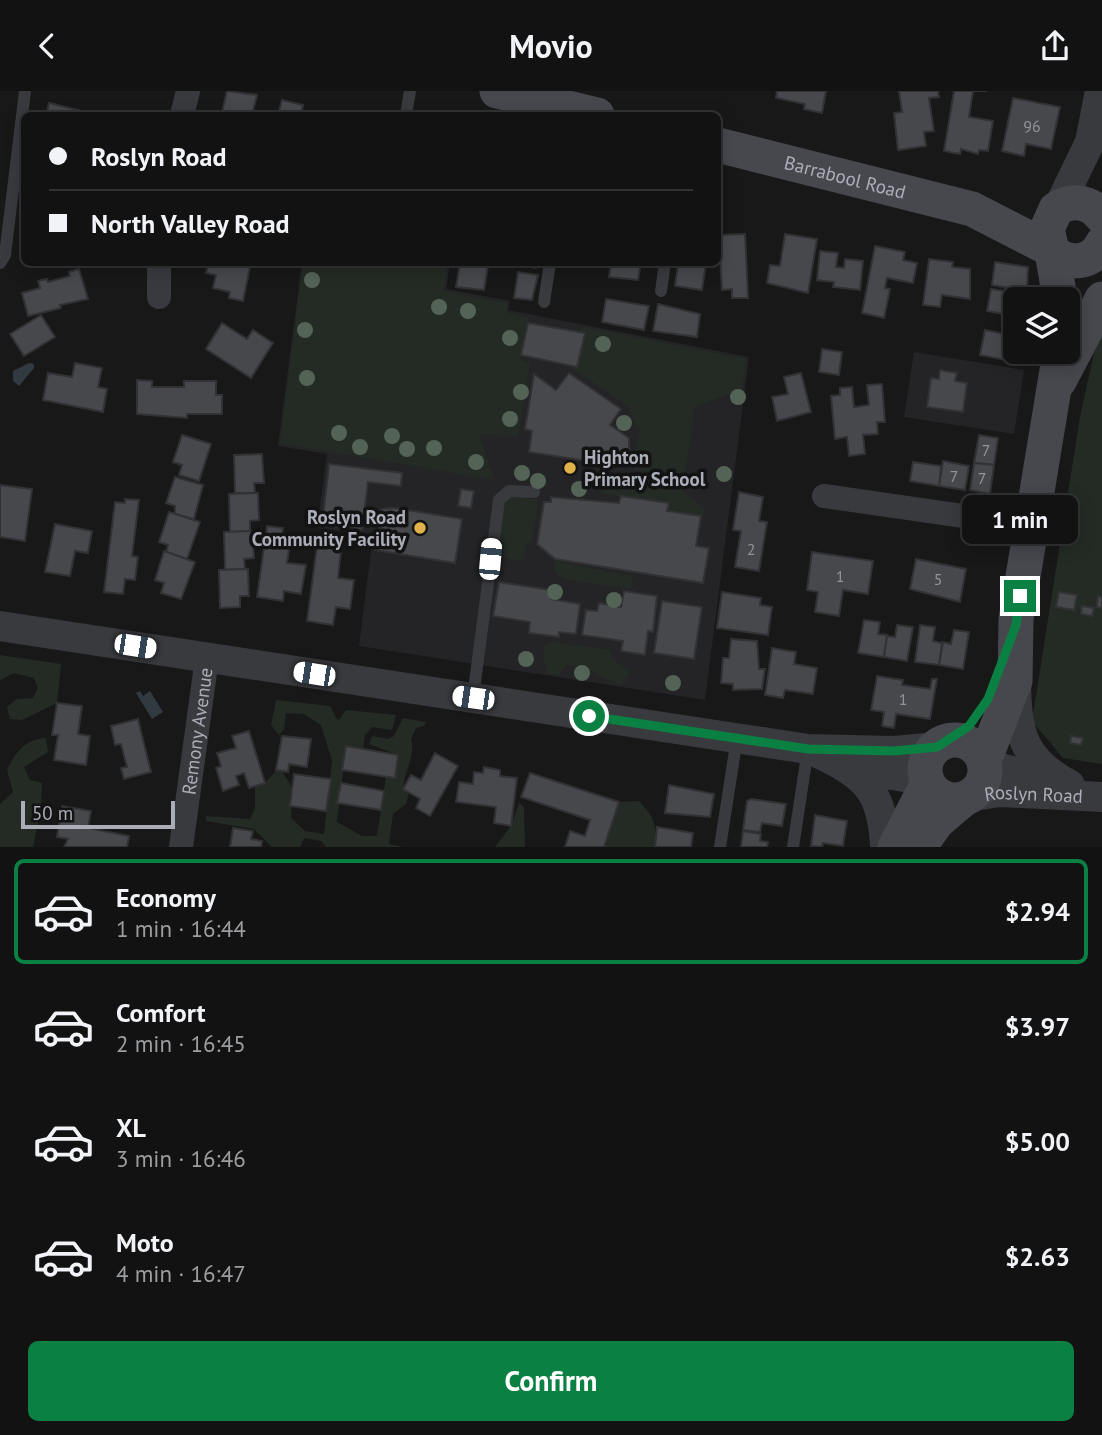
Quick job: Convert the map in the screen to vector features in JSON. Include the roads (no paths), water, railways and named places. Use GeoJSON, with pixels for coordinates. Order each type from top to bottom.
{"type":"FeatureCollection","features":[{"type":"Feature","properties":{"kind":"main road"},"geometry":{"type":"LineString","coordinates":[[497,91],[574,112]]}},
{"type":"Feature","properties":{"kind":"main road","name":"Barrabool Road"},"geometry":{"type":"LineString","coordinates":[[721,146],[972,209],[1005,212],[1057,208]]}},
{"type":"Feature","properties":{"kind":"main road"},"geometry":{"type":"LineString","coordinates":[[1058,287],[1047,224],[1057,208],[1080,203],[1100,234]]}},
{"type":"Feature","properties":{"kind":"main road","name":"Barrabool Road"},"geometry":{"type":"LineString","coordinates":[[972,209],[1051,250]]}},
{"type":"Feature","properties":{"kind":"main road"},"geometry":{"type":"LineString","coordinates":[[1051,250],[1070,261],[1100,234]]}},
{"type":"Feature","properties":{"kind":"main road"},"geometry":{"type":"LineString","coordinates":[[1080,290],[1100,234]]}},
{"type":"Feature","properties":{"kind":"main road"},"geometry":{"type":"LineString","coordinates":[[1053,393],[1102,299]]}},
{"type":"Feature","properties":{"kind":"main road"},"geometry":{"type":"LineString","coordinates":[[919,847],[937,822],[982,784],[984,763],[1011,697],[1016,674],[1016,625],[1058,364]]}},
{"type":"Feature","properties":{"kind":"main road"},"geometry":{"type":"LineString","coordinates":[[895,847],[928,782],[927,761],[939,746],[965,729],[982,709],[996,682],[1016,625]]}},
{"type":"Feature","properties":{"kind":"main road"},"geometry":{"type":"LineString","coordinates":[[939,746],[953,741],[970,744],[984,763]]}},
{"type":"Feature","properties":{"kind":"main road"},"geometry":{"type":"LineString","coordinates":[[928,782],[942,797],[953,800],[966,798]]}},
{"type":"Feature","properties":{"kind":"street"},"geometry":{"type":"LineString","coordinates":[[183,112],[188,91]]}},
{"type":"Feature","properties":{"kind":"street"},"geometry":{"type":"LineString","coordinates":[[1057,208],[1090,142],[1100,91]]}},
{"type":"Feature","properties":{"kind":"street"},"geometry":{"type":"LineString","coordinates":[[1090,142],[1100,234]]}},
{"type":"Feature","properties":{"kind":"street"},"geometry":{"type":"LineString","coordinates":[[159,266],[159,297]]}},
{"type":"Feature","properties":{"kind":"street"},"geometry":{"type":"LineString","coordinates":[[824,496],[1032,526]]}},
{"type":"Feature","properties":{"kind":"street"},"geometry":{"type":"LineString","coordinates":[[0,626],[808,749],[894,751],[939,746]]}},
{"type":"Feature","properties":{"kind":"street","name":"Remony Avenue"},"geometry":{"type":"LineString","coordinates":[[181,847],[207,657]]}},
{"type":"Feature","properties":{"kind":"street"},"geometry":{"type":"LineString","coordinates":[[1016,674],[1021,736],[1042,767],[1070,785]]}},
{"type":"Feature","properties":{"kind":"street"},"geometry":{"type":"LineString","coordinates":[[808,749],[888,774],[928,782]]}},
{"type":"Feature","properties":{"kind":"street"},"geometry":{"type":"LineString","coordinates":[[808,749],[847,767],[867,784],[881,808],[885,847]]}},
{"type":"Feature","properties":{"kind":"street","name":"Roslyn Road"},"geometry":{"type":"LineString","coordinates":[[984,763],[1102,795]]}},
{"type":"Feature","properties":{"kind":"street","name":"Roslyn Road"},"geometry":{"type":"LineString","coordinates":[[966,798],[1000,792],[1102,795]]}},
{"type":"Feature","properties":{"kind":"lane"},"geometry":{"type":"LineString","coordinates":[[22,112],[25,91]]}},
{"type":"Feature","properties":{"kind":"lane"},"geometry":{"type":"LineString","coordinates":[[406,112],[410,91]]}},
{"type":"Feature","properties":{"kind":"lane"},"geometry":{"type":"LineString","coordinates":[[0,263],[5,255],[21,124]]}},
{"type":"Feature","properties":{"kind":"lane"},"geometry":{"type":"LineString","coordinates":[[544,302],[550,266]]}},
{"type":"Feature","properties":{"kind":"lane"},"geometry":{"type":"LineString","coordinates":[[661,291],[665,266]]}},
{"type":"Feature","properties":{"kind":"lane"},"geometry":{"type":"LineString","coordinates":[[473,698],[499,500],[509,491],[534,492]]}},
{"type":"Feature","properties":{"kind":"lane"},"geometry":{"type":"LineString","coordinates":[[720,847],[737,738]]}},
{"type":"Feature","properties":{"kind":"lane"},"geometry":{"type":"LineString","coordinates":[[793,847],[808,749]]}},
{"type":"Feature","properties":{"kind":"place","name":"Highton Primary School"},"geometry":{"type":"Point","coordinates":[570,468]}},
{"type":"Feature","properties":{"kind":"place","name":"Roslyn Road Community Facility"},"geometry":{"type":"Point","coordinates":[420,528]}}]}
